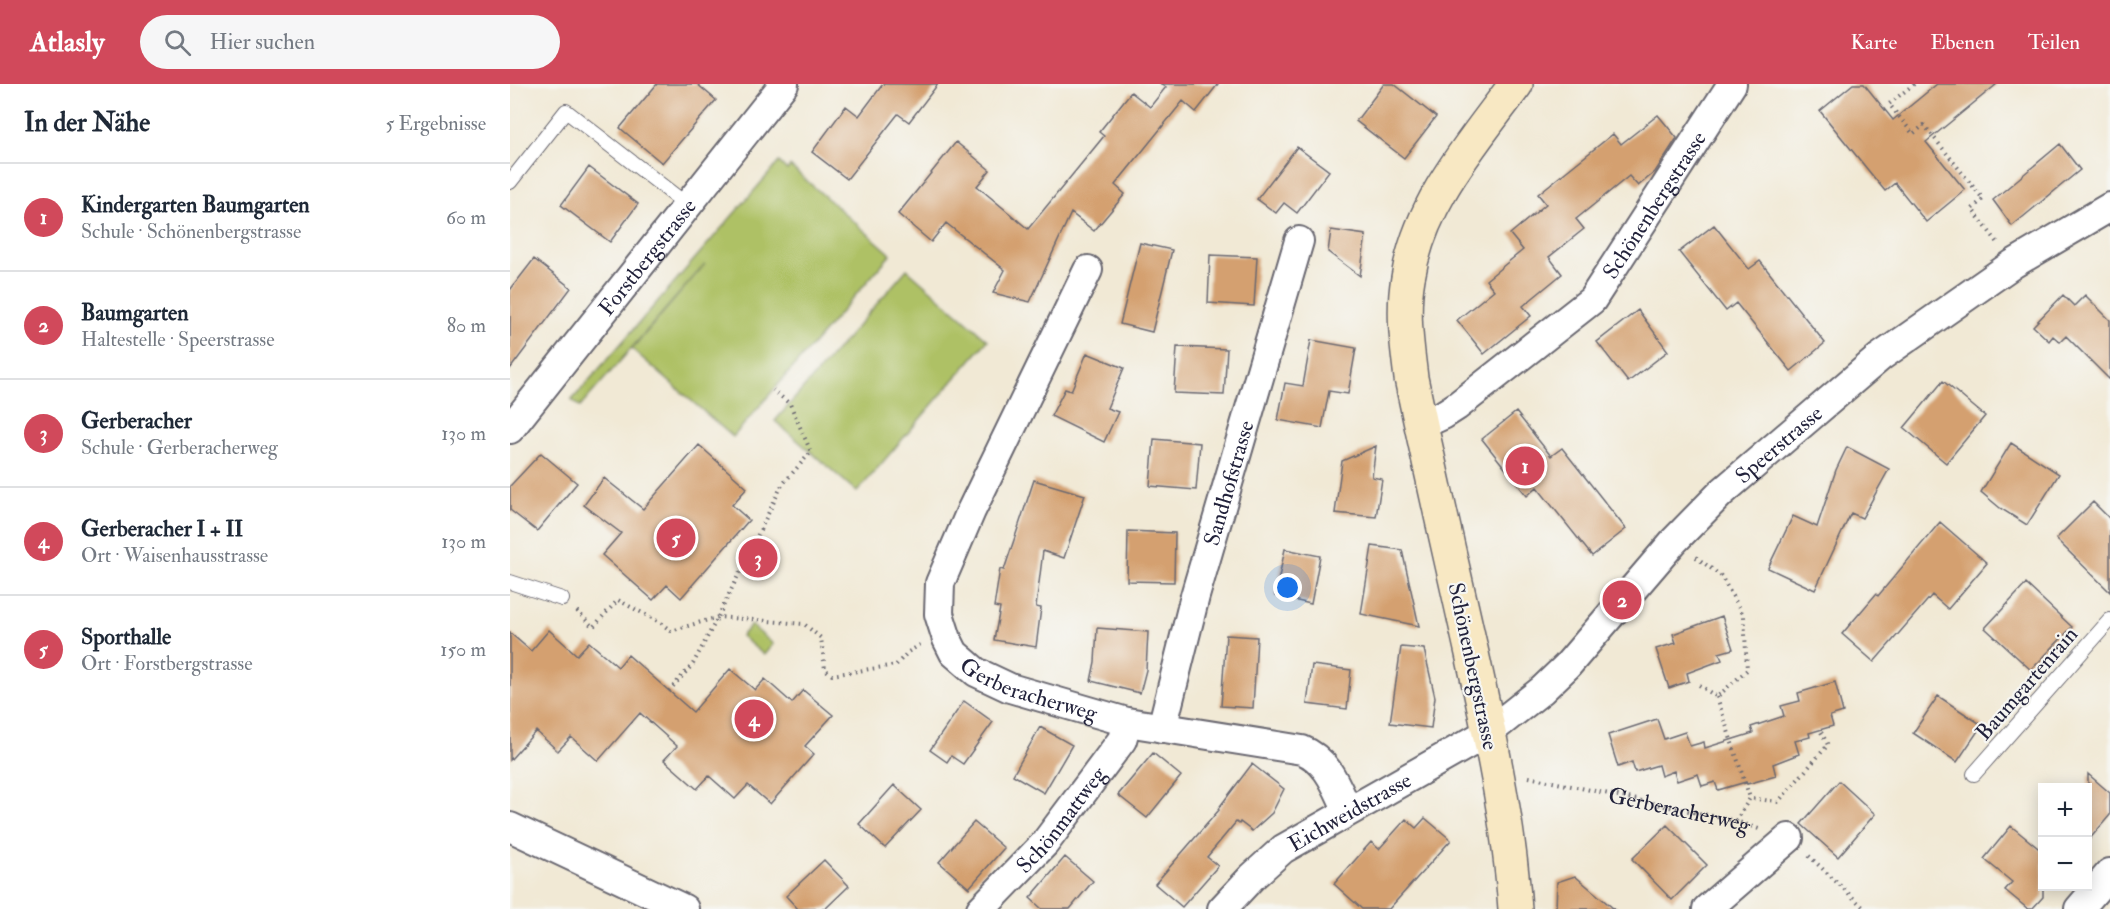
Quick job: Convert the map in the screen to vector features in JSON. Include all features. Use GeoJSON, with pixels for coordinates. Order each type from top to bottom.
{"type":"FeatureCollection","features":[{"type":"Feature","properties":{"kind":"street","name":"Forstbergstrasse"},"geometry":{"type":"LineString","coordinates":[[510,429],[784,84]]}},
{"type":"Feature","properties":{"kind":"street","name":"Schönenbergstrasse"},"geometry":{"type":"LineString","coordinates":[[1515,909],[1503,810],[1489,732],[1420,424],[1405,333],[1408,278],[1424,222],[1449,174],[1516,84]]}},
{"type":"Feature","properties":{"kind":"street","name":"Schönenbergstrasse"},"geometry":{"type":"LineString","coordinates":[[1420,424],[1443,416],[1457,406],[1592,300],[1732,84]]}},
{"type":"Feature","properties":{"kind":"street","name":"Speerstrasse"},"geometry":{"type":"LineString","coordinates":[[1489,732],[1542,690],[1567,666],[1674,541],[1726,489],[1880,357],[2013,264],[2110,207]]}},
{"type":"Feature","properties":{"kind":"street","name":"Sandhofstrasse"},"geometry":{"type":"LineString","coordinates":[[1162,728],[1195,596],[1299,241]]}},
{"type":"Feature","properties":{"kind":"street","name":"Gerberacherweg"},"geometry":{"type":"LineString","coordinates":[[1088,270],[970,511],[940,583],[939,614],[947,639],[954,653],[976,672],[1010,688],[1127,722],[1302,750],[1312,754],[1329,773],[1348,811]]}},
{"type":"Feature","properties":{"kind":"street","name":"Schönmattweg"},"geometry":{"type":"LineString","coordinates":[[981,909],[1044,843],[1122,740],[1127,722]]}},
{"type":"Feature","properties":{"kind":"street","name":"Eichweidstrasse"},"geometry":{"type":"LineString","coordinates":[[1222,909],[1283,849],[1489,732]]}},
{"type":"Feature","properties":{"kind":"street"},"geometry":{"type":"LineString","coordinates":[[510,827],[684,909]]}},
{"type":"Feature","properties":{"kind":"street"},"geometry":{"type":"LineString","coordinates":[[1707,909],[1789,838]]}},
{"type":"Feature","properties":{"kind":"street"},"geometry":{"type":"LineString","coordinates":[[2079,909],[2110,873]]}},
{"type":"Feature","properties":{"kind":"lane"},"geometry":{"type":"LineString","coordinates":[[510,182],[566,111],[687,205]]}},
{"type":"Feature","properties":{"kind":"lane"},"geometry":{"type":"LineString","coordinates":[[510,582],[562,599]]}},
{"type":"Feature","properties":{"kind":"lane","name":"Baumgartenrain"},"geometry":{"type":"LineString","coordinates":[[1974,774],[2110,620]]}},
{"type":"Feature","properties":{"kind":"path"},"geometry":{"type":"LineString","coordinates":[[1914,84],[1889,104],[1913,134],[1924,125],[1983,199],[1972,209],[2013,264]]}},
{"type":"Feature","properties":{"kind":"path"},"geometry":{"type":"LineString","coordinates":[[669,691],[693,664],[782,485],[811,452],[790,404],[773,390]]}},
{"type":"Feature","properties":{"kind":"path"},"geometry":{"type":"LineString","coordinates":[[1674,541],[1721,576],[1744,616],[1747,670],[1717,697]]}},
{"type":"Feature","properties":{"kind":"path"},"geometry":{"type":"LineString","coordinates":[[580,615],[593,627],[618,600],[661,623],[671,631],[718,617],[804,624],[821,638],[825,669],[832,675],[896,665],[908,652]]}},
{"type":"Feature","properties":{"kind":"path"},"geometry":{"type":"LineString","coordinates":[[1699,684],[1717,697],[1750,798],[1736,822]]}},
{"type":"Feature","properties":{"kind":"path"},"geometry":{"type":"LineString","coordinates":[[1750,798],[1778,802],[1828,745],[1821,732]]}},
{"type":"Feature","properties":{"kind":"path","name":"Gerberacherweg"},"geometry":{"type":"LineString","coordinates":[[1526,777],[1736,822],[1789,838],[1865,909]]}},
{"type":"Feature","properties":{"kind":"green space"},"geometry":{"type":"Polygon","coordinates":[[[779,162],[787,170],[790,166],[891,254],[733,437],[632,349],[705,264],[580,407],[572,400],[779,162]]]}},
{"type":"Feature","properties":{"kind":"green space"},"geometry":{"type":"Polygon","coordinates":[[[907,269],[988,340],[857,492],[775,421],[907,269]]]}},
{"type":"Feature","properties":{"kind":"green space"},"geometry":{"type":"Polygon","coordinates":[[[751,625],[773,644],[764,655],[741,636],[751,625]]]}},
{"type":"Feature","properties":{"kind":"building"},"geometry":{"type":"Polygon","coordinates":[[[657,84],[697,84],[716,100],[662,163],[620,128],[657,84]]]}},
{"type":"Feature","properties":{"kind":"building"},"geometry":{"type":"Polygon","coordinates":[[[883,84],[938,84],[909,122],[898,114],[847,179],[812,152],[846,106],[859,116],[883,84]]]}},
{"type":"Feature","properties":{"kind":"building"},"geometry":{"type":"Polygon","coordinates":[[[1161,84],[1218,84],[1196,112],[1183,101],[1115,185],[1125,194],[1094,231],[1071,213],[1030,302],[993,293],[1005,270],[946,223],[931,242],[898,214],[956,142],[990,170],[977,186],[1028,229],[1104,136],[1099,132],[1131,92],[1150,107],[1166,87],[1161,84]]]}},
{"type":"Feature","properties":{"kind":"building"},"geometry":{"type":"Polygon","coordinates":[[[1384,84],[1394,84],[1436,117],[1404,158],[1356,121],[1384,84]]]}},
{"type":"Feature","properties":{"kind":"building"},"geometry":{"type":"Polygon","coordinates":[[[1853,84],[1864,84],[1893,120],[1937,84],[1997,84],[1926,142],[1965,190],[1926,222],[1895,183],[1885,191],[1820,111],[1853,84]]]}},
{"type":"Feature","properties":{"kind":"building"},"geometry":{"type":"Polygon","coordinates":[[[1658,115],[1677,138],[1655,172],[1638,186],[1629,176],[1576,219],[1584,229],[1549,257],[1562,274],[1523,306],[1531,316],[1484,354],[1457,320],[1494,290],[1486,280],[1523,250],[1510,234],[1546,204],[1538,194],[1613,134],[1621,144],[1658,115]]]}},
{"type":"Feature","properties":{"kind":"building"},"geometry":{"type":"Polygon","coordinates":[[[2060,144],[2080,170],[2012,226],[1993,200],[2060,144]]]}},
{"type":"Feature","properties":{"kind":"building"},"geometry":{"type":"Polygon","coordinates":[[[1297,147],[1329,171],[1297,213],[1284,203],[1276,213],[1257,199],[1297,147]]]}},
{"type":"Feature","properties":{"kind":"building"},"geometry":{"type":"Polygon","coordinates":[[[589,167],[638,204],[610,242],[561,205],[589,167]]]}},
{"type":"Feature","properties":{"kind":"building"},"geometry":{"type":"Polygon","coordinates":[[[1714,225],[1749,269],[1760,261],[1825,343],[1791,371],[1736,303],[1726,311],[1679,252],[1714,225]]]}},
{"type":"Feature","properties":{"kind":"building"},"geometry":{"type":"Polygon","coordinates":[[[1331,230],[1366,235],[1360,276],[1328,252],[1331,230]]]}},
{"type":"Feature","properties":{"kind":"building"},"geometry":{"type":"Polygon","coordinates":[[[1140,243],[1172,250],[1152,332],[1120,324],[1140,243]]]}},
{"type":"Feature","properties":{"kind":"building"},"geometry":{"type":"Polygon","coordinates":[[[1210,255],[1257,257],[1254,306],[1208,303],[1210,255]]]}},
{"type":"Feature","properties":{"kind":"building"},"geometry":{"type":"Polygon","coordinates":[[[534,259],[571,288],[510,369],[510,290],[534,259]]]}},
{"type":"Feature","properties":{"kind":"building"},"geometry":{"type":"Polygon","coordinates":[[[2063,295],[2074,306],[2085,295],[2110,320],[2110,380],[2066,336],[2060,342],[2053,336],[2049,341],[2033,326],[2063,295]]]}},
{"type":"Feature","properties":{"kind":"building"},"geometry":{"type":"Polygon","coordinates":[[[1638,310],[1668,351],[1628,382],[1597,342],[1638,310]]]}},
{"type":"Feature","properties":{"kind":"building"},"geometry":{"type":"Polygon","coordinates":[[[1311,340],[1356,348],[1348,394],[1329,391],[1322,428],[1278,420],[1285,383],[1303,386],[1311,340]]]}},
{"type":"Feature","properties":{"kind":"building"},"geometry":{"type":"Polygon","coordinates":[[[1177,347],[1227,349],[1224,395],[1174,393],[1177,347]]]}},
{"type":"Feature","properties":{"kind":"building"},"geometry":{"type":"Polygon","coordinates":[[[1087,353],[1124,368],[1107,408],[1118,412],[1104,442],[1051,416],[1065,389],[1071,391],[1087,353]]]}},
{"type":"Feature","properties":{"kind":"building"},"geometry":{"type":"Polygon","coordinates":[[[1943,381],[1985,416],[1946,463],[1904,428],[1943,381]]]}},
{"type":"Feature","properties":{"kind":"building"},"geometry":{"type":"Polygon","coordinates":[[[1516,412],[1551,456],[1562,448],[1626,529],[1592,556],[1537,487],[1527,496],[1482,439],[1516,412]]]}},
{"type":"Feature","properties":{"kind":"building"},"geometry":{"type":"Polygon","coordinates":[[[1154,439],[1200,443],[1196,490],[1150,486],[1154,439]]]}},
{"type":"Feature","properties":{"kind":"building"},"geometry":{"type":"Polygon","coordinates":[[[2011,443],[2059,474],[2027,525],[2000,508],[1981,492],[2011,443]]]}},
{"type":"Feature","properties":{"kind":"building"},"geometry":{"type":"Polygon","coordinates":[[[699,445],[747,488],[732,505],[749,520],[681,598],[667,585],[653,600],[602,555],[621,533],[584,505],[604,478],[643,509],[699,445]]]}},
{"type":"Feature","properties":{"kind":"building"},"geometry":{"type":"Polygon","coordinates":[[[1376,446],[1372,477],[1382,479],[1376,517],[1335,513],[1342,461],[1376,446]]]}},
{"type":"Feature","properties":{"kind":"building"},"geometry":{"type":"Polygon","coordinates":[[[1847,447],[1889,469],[1862,518],[1851,513],[1815,590],[1768,568],[1793,516],[1817,527],[1836,470],[1847,447]]]}},
{"type":"Feature","properties":{"kind":"building"},"geometry":{"type":"Polygon","coordinates":[[[541,453],[577,483],[537,531],[510,510],[510,486],[541,453]]]}},
{"type":"Feature","properties":{"kind":"building"},"geometry":{"type":"Polygon","coordinates":[[[1034,480],[1085,495],[1064,558],[1043,551],[1036,607],[1041,608],[1036,647],[994,640],[1000,608],[994,607],[1000,569],[1004,570],[1034,480]]]}},
{"type":"Feature","properties":{"kind":"building"},"geometry":{"type":"Polygon","coordinates":[[[2093,502],[2110,519],[2110,592],[2056,539],[2093,502]]]}},
{"type":"Feature","properties":{"kind":"building"},"geometry":{"type":"Polygon","coordinates":[[[1940,522],[1987,563],[1948,609],[1932,595],[1874,662],[1842,634],[1876,594],[1878,596],[1940,522]]]}},
{"type":"Feature","properties":{"kind":"building"},"geometry":{"type":"Polygon","coordinates":[[[1128,531],[1175,533],[1174,582],[1127,581],[1128,531]]]}},
{"type":"Feature","properties":{"kind":"building"},"geometry":{"type":"Polygon","coordinates":[[[1372,546],[1402,550],[1419,626],[1361,614],[1372,546]]]}},
{"type":"Feature","properties":{"kind":"building"},"geometry":{"type":"Polygon","coordinates":[[[1285,549],[1320,556],[1311,604],[1275,596],[1285,549]]]}},
{"type":"Feature","properties":{"kind":"building"},"geometry":{"type":"Polygon","coordinates":[[[2026,584],[2072,627],[2031,670],[1985,628],[2026,584]]]}},
{"type":"Feature","properties":{"kind":"building"},"geometry":{"type":"Polygon","coordinates":[[[1722,616],[1733,649],[1719,653],[1722,660],[1687,673],[1689,681],[1669,688],[1656,649],[1676,643],[1673,634],[1722,616]]]}},
{"type":"Feature","properties":{"kind":"building"},"geometry":{"type":"Polygon","coordinates":[[[1097,628],[1148,632],[1146,670],[1140,693],[1091,681],[1095,662],[1097,628]]]}},
{"type":"Feature","properties":{"kind":"building"},"geometry":{"type":"Polygon","coordinates":[[[549,630],[577,655],[589,642],[618,667],[628,655],[693,712],[730,669],[755,690],[765,679],[792,703],[803,690],[833,715],[805,746],[814,754],[770,804],[748,785],[735,799],[709,776],[697,789],[664,760],[677,746],[640,713],[598,761],[571,737],[558,751],[536,731],[510,760],[510,633],[531,651],[549,630]]]}},
{"type":"Feature","properties":{"kind":"building"},"geometry":{"type":"Polygon","coordinates":[[[1226,635],[1257,637],[1253,708],[1221,706],[1226,635]]]}},
{"type":"Feature","properties":{"kind":"building"},"geometry":{"type":"Polygon","coordinates":[[[1401,647],[1424,649],[1435,697],[1431,728],[1390,723],[1401,647]]]}},
{"type":"Feature","properties":{"kind":"building"},"geometry":{"type":"Polygon","coordinates":[[[1312,665],[1351,670],[1347,709],[1307,704],[1312,665]]]}},
{"type":"Feature","properties":{"kind":"building"},"geometry":{"type":"Polygon","coordinates":[[[1835,682],[1843,712],[1830,716],[1833,726],[1809,733],[1810,737],[1795,741],[1799,754],[1773,764],[1776,776],[1747,784],[1746,782],[1718,790],[1715,782],[1702,786],[1698,774],[1677,781],[1674,771],[1661,776],[1658,765],[1635,772],[1632,762],[1618,767],[1608,735],[1657,719],[1664,739],[1685,732],[1690,746],[1704,742],[1705,748],[1753,733],[1751,727],[1784,716],[1781,706],[1800,701],[1798,693],[1835,682]]]}},
{"type":"Feature","properties":{"kind":"building"},"geometry":{"type":"Polygon","coordinates":[[[1938,696],[1982,725],[1957,762],[1913,733],[1938,696]]]}},
{"type":"Feature","properties":{"kind":"building"},"geometry":{"type":"Polygon","coordinates":[[[964,701],[993,722],[963,764],[951,756],[947,762],[930,750],[964,701]]]}},
{"type":"Feature","properties":{"kind":"building"},"geometry":{"type":"Polygon","coordinates":[[[1040,727],[1072,745],[1044,793],[1013,775],[1040,727]]]}},
{"type":"Feature","properties":{"kind":"building"},"geometry":{"type":"Polygon","coordinates":[[[1153,753],[1181,776],[1147,818],[1118,795],[1153,753]]]}},
{"type":"Feature","properties":{"kind":"building"},"geometry":{"type":"Polygon","coordinates":[[[1252,764],[1284,789],[1272,813],[1252,831],[1240,822],[1239,824],[1236,822],[1207,857],[1218,866],[1182,907],[1155,884],[1219,810],[1252,764]]]}},
{"type":"Feature","properties":{"kind":"building"},"geometry":{"type":"Polygon","coordinates":[[[2088,774],[2110,793],[2110,815],[2092,836],[2092,783],[2088,783],[2088,774]]]}},
{"type":"Feature","properties":{"kind":"building"},"geometry":{"type":"Polygon","coordinates":[[[1839,781],[1875,814],[1838,857],[1801,824],[1839,781]]]}},
{"type":"Feature","properties":{"kind":"building"},"geometry":{"type":"Polygon","coordinates":[[[894,785],[921,810],[885,848],[859,824],[894,785]]]}},
{"type":"Feature","properties":{"kind":"building"},"geometry":{"type":"Polygon","coordinates":[[[1425,818],[1451,840],[1389,909],[1362,909],[1334,884],[1371,842],[1379,849],[1406,819],[1416,828],[1425,818]]]}},
{"type":"Feature","properties":{"kind":"building"},"geometry":{"type":"Polygon","coordinates":[[[974,822],[1004,848],[969,888],[939,862],[974,822]]]}},
{"type":"Feature","properties":{"kind":"building"},"geometry":{"type":"Polygon","coordinates":[[[1667,825],[1707,865],[1672,900],[1632,859],[1667,825]]]}},
{"type":"Feature","properties":{"kind":"building"},"geometry":{"type":"Polygon","coordinates":[[[2011,826],[2038,848],[2038,891],[2043,891],[2043,897],[2032,909],[2028,909],[2005,890],[2012,882],[1984,859],[2011,826]]]}},
{"type":"Feature","properties":{"kind":"building"},"geometry":{"type":"Polygon","coordinates":[[[1065,857],[1093,881],[1070,909],[1042,909],[1030,898],[1065,857]]]}},
{"type":"Feature","properties":{"kind":"building"},"geometry":{"type":"Polygon","coordinates":[[[824,860],[849,886],[825,909],[798,909],[786,896],[824,860]]]}},
{"type":"Feature","properties":{"kind":"building"},"geometry":{"type":"Polygon","coordinates":[[[1575,876],[1614,909],[1556,909],[1557,882],[1575,876]]]}},
{"type":"Feature","properties":{"kind":"place","name":"Kindergarten Baumgarten"},"geometry":{"type":"Point","coordinates":[1525,466]}},
{"type":"Feature","properties":{"kind":"place","name":"Sporthalle"},"geometry":{"type":"Point","coordinates":[676,538]}},
{"type":"Feature","properties":{"kind":"place","name":"Gerberacher"},"geometry":{"type":"Point","coordinates":[758,558]}},
{"type":"Feature","properties":{"kind":"place","name":"Baumgarten"},"geometry":{"type":"Point","coordinates":[1622,600]}},
{"type":"Feature","properties":{"kind":"place","name":"Gerberacher I + II"},"geometry":{"type":"Point","coordinates":[754,719]}}]}
